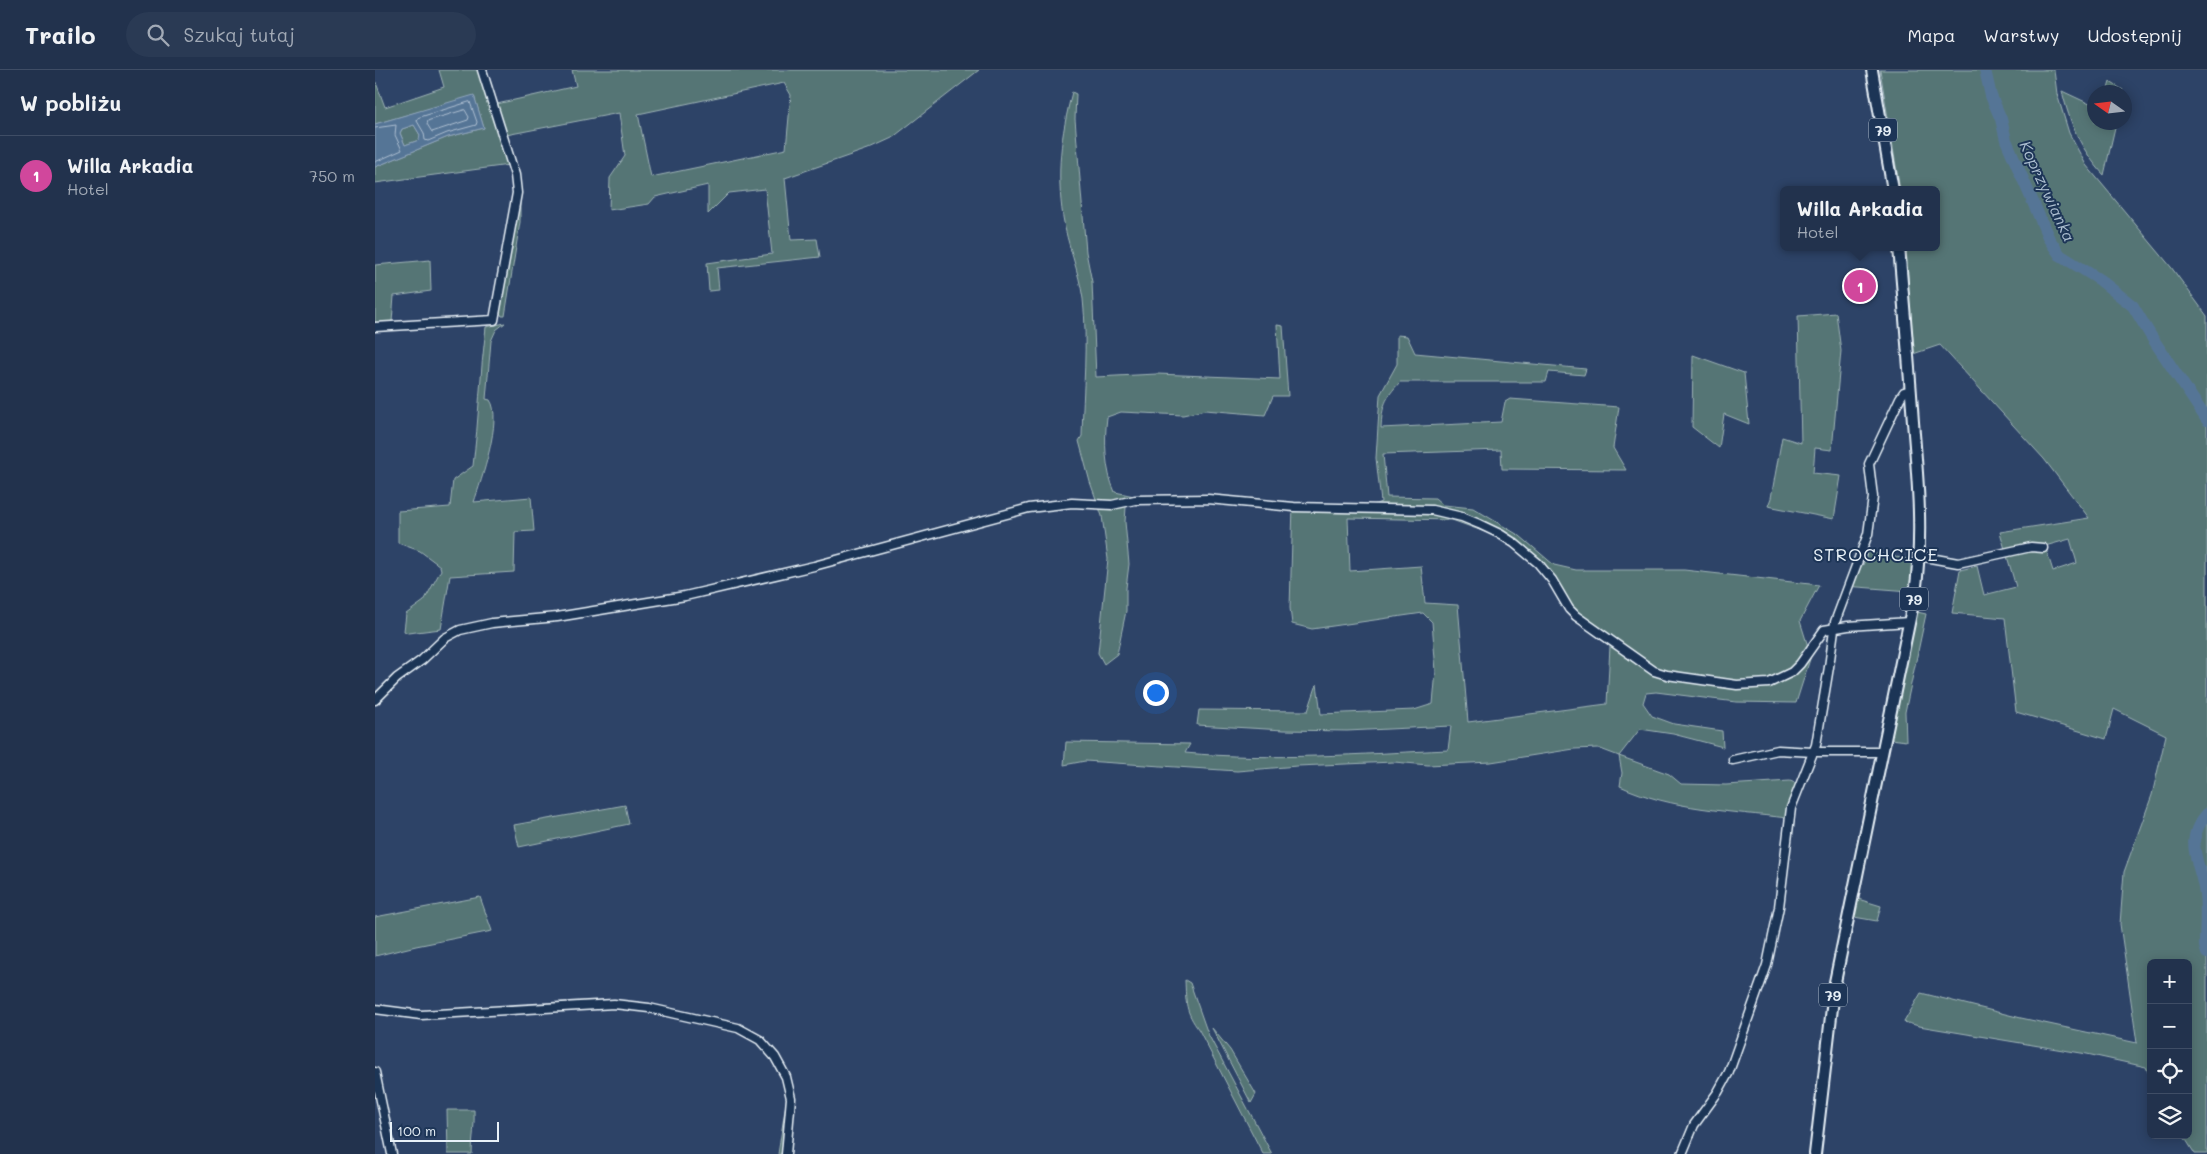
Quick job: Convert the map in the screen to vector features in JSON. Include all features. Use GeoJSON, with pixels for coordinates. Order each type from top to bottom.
{"type":"FeatureCollection","features":[{"type":"Feature","properties":{"kind":"main road","name":"79"},"geometry":{"type":"LineString","coordinates":[[1872,70],[1892,186]]}},
{"type":"Feature","properties":{"kind":"main road","name":"79"},"geometry":{"type":"LineString","coordinates":[[1815,1154],[1832,997],[1909,622],[1919,556],[1920,517],[1899,251]]}},
{"type":"Feature","properties":{"kind":"street"},"geometry":{"type":"LineString","coordinates":[[375,327],[494,320],[517,193],[515,175],[482,70]]}},
{"type":"Feature","properties":{"kind":"street"},"geometry":{"type":"LineString","coordinates":[[1682,1154],[1694,1125],[1718,1092],[1729,1072],[1763,980],[1779,907],[1791,808],[1813,752],[1829,667],[1834,628],[1868,534],[1873,497],[1869,470],[1870,461],[1886,431],[1900,398],[1904,392],[1911,390]]}},
{"type":"Feature","properties":{"kind":"street"},"geometry":{"type":"LineString","coordinates":[[375,700],[397,678],[422,660],[445,638],[460,630],[475,626],[557,617],[685,596],[815,566],[1029,508],[1072,503],[1112,505],[1135,500],[1207,498],[1294,507],[1424,509],[1462,517],[1501,534],[1515,543],[1552,580],[1569,609],[1645,666],[1667,675],[1737,686],[1769,684],[1791,672],[1800,664],[1821,632],[1834,628],[1909,622]]}},
{"type":"Feature","properties":{"kind":"street"},"geometry":{"type":"LineString","coordinates":[[1919,556],[1958,563],[2031,547],[2043,548]]}},
{"type":"Feature","properties":{"kind":"street"},"geometry":{"type":"LineString","coordinates":[[1733,760],[1778,750],[1882,752]]}},
{"type":"Feature","properties":{"kind":"street"},"geometry":{"type":"LineString","coordinates":[[375,1009],[421,1015],[614,1004],[649,1008],[738,1028],[760,1040],[775,1057],[786,1077],[791,1098],[786,1154]]}},
{"type":"Feature","properties":{"kind":"street"},"geometry":{"type":"LineString","coordinates":[[375,1072],[391,1154]]}},
{"type":"Feature","properties":{"kind":"green space"},"geometry":{"type":"Polygon","coordinates":[[[439,70],[478,70],[509,165],[375,183],[375,167],[448,137],[484,128],[474,96],[375,124],[375,80],[385,107],[444,87],[439,70]]]}},
{"type":"Feature","properties":{"kind":"green space"},"geometry":{"type":"Polygon","coordinates":[[[572,70],[979,70],[892,138],[868,149],[785,178],[791,240],[817,239],[820,257],[717,268],[719,290],[709,291],[707,263],[772,254],[765,189],[729,193],[708,214],[708,185],[655,197],[649,204],[609,210],[610,178],[625,156],[619,113],[506,135],[497,104],[576,86],[572,70]],[[784,83],[638,114],[651,177],[786,149],[791,95],[784,83]]]}},
{"type":"Feature","properties":{"kind":"green space"},"geometry":{"type":"Polygon","coordinates":[[[1880,70],[2054,70],[2057,94],[2069,133],[2086,165],[2171,267],[2207,316],[2207,1154],[2195,1154],[2186,1139],[2192,1139],[2192,959],[2147,959],[2147,1069],[2146,1067],[2087,1054],[1904,1022],[1921,993],[2021,1018],[2137,1043],[2120,924],[2124,872],[2152,795],[2166,735],[2114,709],[2106,739],[2016,712],[2005,618],[1952,613],[1960,570],[1977,566],[1984,595],[2016,587],[2000,532],[2089,518],[2044,459],[1940,345],[1913,354],[1906,251],[1940,251],[1940,186],[1899,186],[1880,70]],[[2070,539],[2045,546],[2053,571],[2077,563],[2070,539]]]}},
{"type":"Feature","properties":{"kind":"green space"},"geometry":{"type":"Polygon","coordinates":[[[2062,91],[2087,103],[2087,130],[2114,130],[2104,175],[2089,156],[2077,136],[2062,91]]]}},
{"type":"Feature","properties":{"kind":"green space"},"geometry":{"type":"Polygon","coordinates":[[[1072,92],[1076,94],[1075,119],[1086,252],[1092,282],[1096,377],[1157,374],[1280,379],[1277,325],[1283,326],[1288,396],[1273,396],[1265,415],[1205,410],[1183,415],[1121,412],[1107,417],[1106,456],[1112,484],[1115,492],[1134,496],[1126,507],[1125,522],[1129,564],[1126,611],[1117,654],[1104,664],[1098,653],[1108,559],[1102,516],[1090,482],[1079,441],[1082,436],[1085,350],[1083,299],[1065,227],[1060,184],[1062,139],[1072,92]]]}},
{"type":"Feature","properties":{"kind":"green space"},"geometry":{"type":"Polygon","coordinates":[[[414,125],[420,135],[419,140],[405,145],[400,133],[402,129],[414,125]]]}},
{"type":"Feature","properties":{"kind":"green space"},"geometry":{"type":"Polygon","coordinates":[[[520,187],[520,222],[505,316],[502,316],[498,310],[520,187]]]}},
{"type":"Feature","properties":{"kind":"green space"},"geometry":{"type":"Polygon","coordinates":[[[430,260],[431,291],[394,296],[392,322],[375,324],[375,265],[430,260]]]}},
{"type":"Feature","properties":{"kind":"green space"},"geometry":{"type":"Polygon","coordinates":[[[1836,313],[1841,351],[1832,450],[1815,448],[1813,473],[1841,476],[1834,519],[1768,506],[1782,437],[1801,443],[1798,316],[1836,313]]]}},
{"type":"Feature","properties":{"kind":"green space"},"geometry":{"type":"Polygon","coordinates":[[[505,323],[496,330],[491,341],[486,399],[490,400],[494,421],[490,450],[474,502],[531,497],[534,531],[515,532],[514,572],[450,576],[441,629],[408,633],[404,631],[406,614],[424,601],[441,570],[440,566],[420,551],[398,543],[398,511],[450,507],[453,480],[473,466],[486,327],[505,323]]]}},
{"type":"Feature","properties":{"kind":"green space"},"geometry":{"type":"Polygon","coordinates":[[[1397,335],[1407,336],[1415,353],[1586,369],[1584,375],[1549,372],[1546,382],[1400,382],[1385,403],[1381,428],[1501,422],[1505,402],[1510,399],[1619,407],[1613,448],[1626,470],[1502,469],[1501,450],[1383,454],[1387,497],[1435,498],[1443,505],[1473,508],[1520,536],[1554,565],[1576,570],[1684,570],[1819,585],[1800,621],[1811,656],[1796,703],[1736,702],[1656,692],[1646,693],[1643,703],[1652,716],[1674,724],[1722,731],[1723,747],[1673,734],[1640,729],[1619,756],[1598,748],[1574,749],[1491,762],[1428,765],[1394,762],[1297,766],[1237,771],[1085,761],[1064,765],[1066,742],[1190,744],[1185,753],[1284,757],[1448,750],[1451,726],[1347,731],[1284,730],[1197,725],[1199,710],[1308,711],[1317,684],[1321,714],[1414,710],[1433,704],[1436,671],[1432,622],[1423,613],[1312,629],[1292,624],[1290,608],[1293,504],[1373,505],[1381,502],[1376,458],[1380,395],[1397,364],[1397,335]],[[1348,518],[1350,571],[1421,566],[1425,603],[1458,605],[1468,722],[1607,704],[1610,646],[1567,614],[1546,577],[1517,550],[1496,536],[1452,520],[1348,518]]]}},
{"type":"Feature","properties":{"kind":"green space"},"geometry":{"type":"Polygon","coordinates":[[[1693,355],[1744,373],[1749,424],[1724,414],[1719,448],[1692,427],[1693,355]]]}},
{"type":"Feature","properties":{"kind":"green space"},"geometry":{"type":"Polygon","coordinates":[[[1868,552],[1913,560],[1910,591],[1845,586],[1855,563],[1863,565],[1868,552]]]}},
{"type":"Feature","properties":{"kind":"green space"},"geometry":{"type":"Polygon","coordinates":[[[1917,612],[1926,614],[1905,712],[1906,741],[1891,739],[1917,612]]]}},
{"type":"Feature","properties":{"kind":"green space"},"geometry":{"type":"Polygon","coordinates":[[[1619,756],[1669,774],[1681,784],[1726,785],[1790,781],[1798,784],[1787,818],[1702,808],[1660,800],[1620,786],[1622,773],[1619,756]]]}},
{"type":"Feature","properties":{"kind":"green space"},"geometry":{"type":"Polygon","coordinates":[[[625,805],[629,824],[519,847],[514,825],[625,805]]]}},
{"type":"Feature","properties":{"kind":"green space"},"geometry":{"type":"Polygon","coordinates":[[[480,897],[492,931],[375,956],[375,917],[480,897]]]}},
{"type":"Feature","properties":{"kind":"green space"},"geometry":{"type":"Polygon","coordinates":[[[1858,899],[1881,906],[1877,921],[1854,917],[1858,899]]]}},
{"type":"Feature","properties":{"kind":"green space"},"geometry":{"type":"Polygon","coordinates":[[[1185,980],[1190,983],[1208,1034],[1272,1154],[1263,1154],[1191,1017],[1186,1001],[1185,980]]]}},
{"type":"Feature","properties":{"kind":"green space"},"geometry":{"type":"Polygon","coordinates":[[[1212,1028],[1230,1050],[1256,1094],[1251,1103],[1212,1028]]]}},
{"type":"Feature","properties":{"kind":"green space"},"geometry":{"type":"Polygon","coordinates":[[[787,1097],[783,1154],[778,1154],[787,1097]]]}},
{"type":"Feature","properties":{"kind":"green space"},"geometry":{"type":"Polygon","coordinates":[[[447,1110],[474,1110],[472,1154],[448,1154],[447,1110]]]}},
{"type":"Feature","properties":{"kind":"water"},"geometry":{"type":"Polygon","coordinates":[[[474,95],[484,128],[448,137],[375,167],[375,124],[474,95]],[[414,125],[402,129],[400,133],[405,145],[419,140],[420,135],[414,125]]]}},
{"type":"Feature","properties":{"kind":"waterway","name":"Koprzywianka"},"geometry":{"type":"LineString","coordinates":[[1985,70],[1991,96],[2001,119],[2006,140],[2049,239],[2060,255],[2100,280],[2133,306],[2207,420]]}},
{"type":"Feature","properties":{"kind":"waterway","name":"Koprzywianka"},"geometry":{"type":"LineString","coordinates":[[2207,814],[2199,824],[2194,844],[2205,895],[2205,946],[2207,953]]}},
{"type":"Feature","properties":{"kind":"place","name":"Willa Arkadia"},"geometry":{"type":"Point","coordinates":[1860,286]}},
{"type":"Feature","properties":{"kind":"district","name":"STROCHCICE"},"geometry":{"type":"Point","coordinates":[1876,554]}}]}
